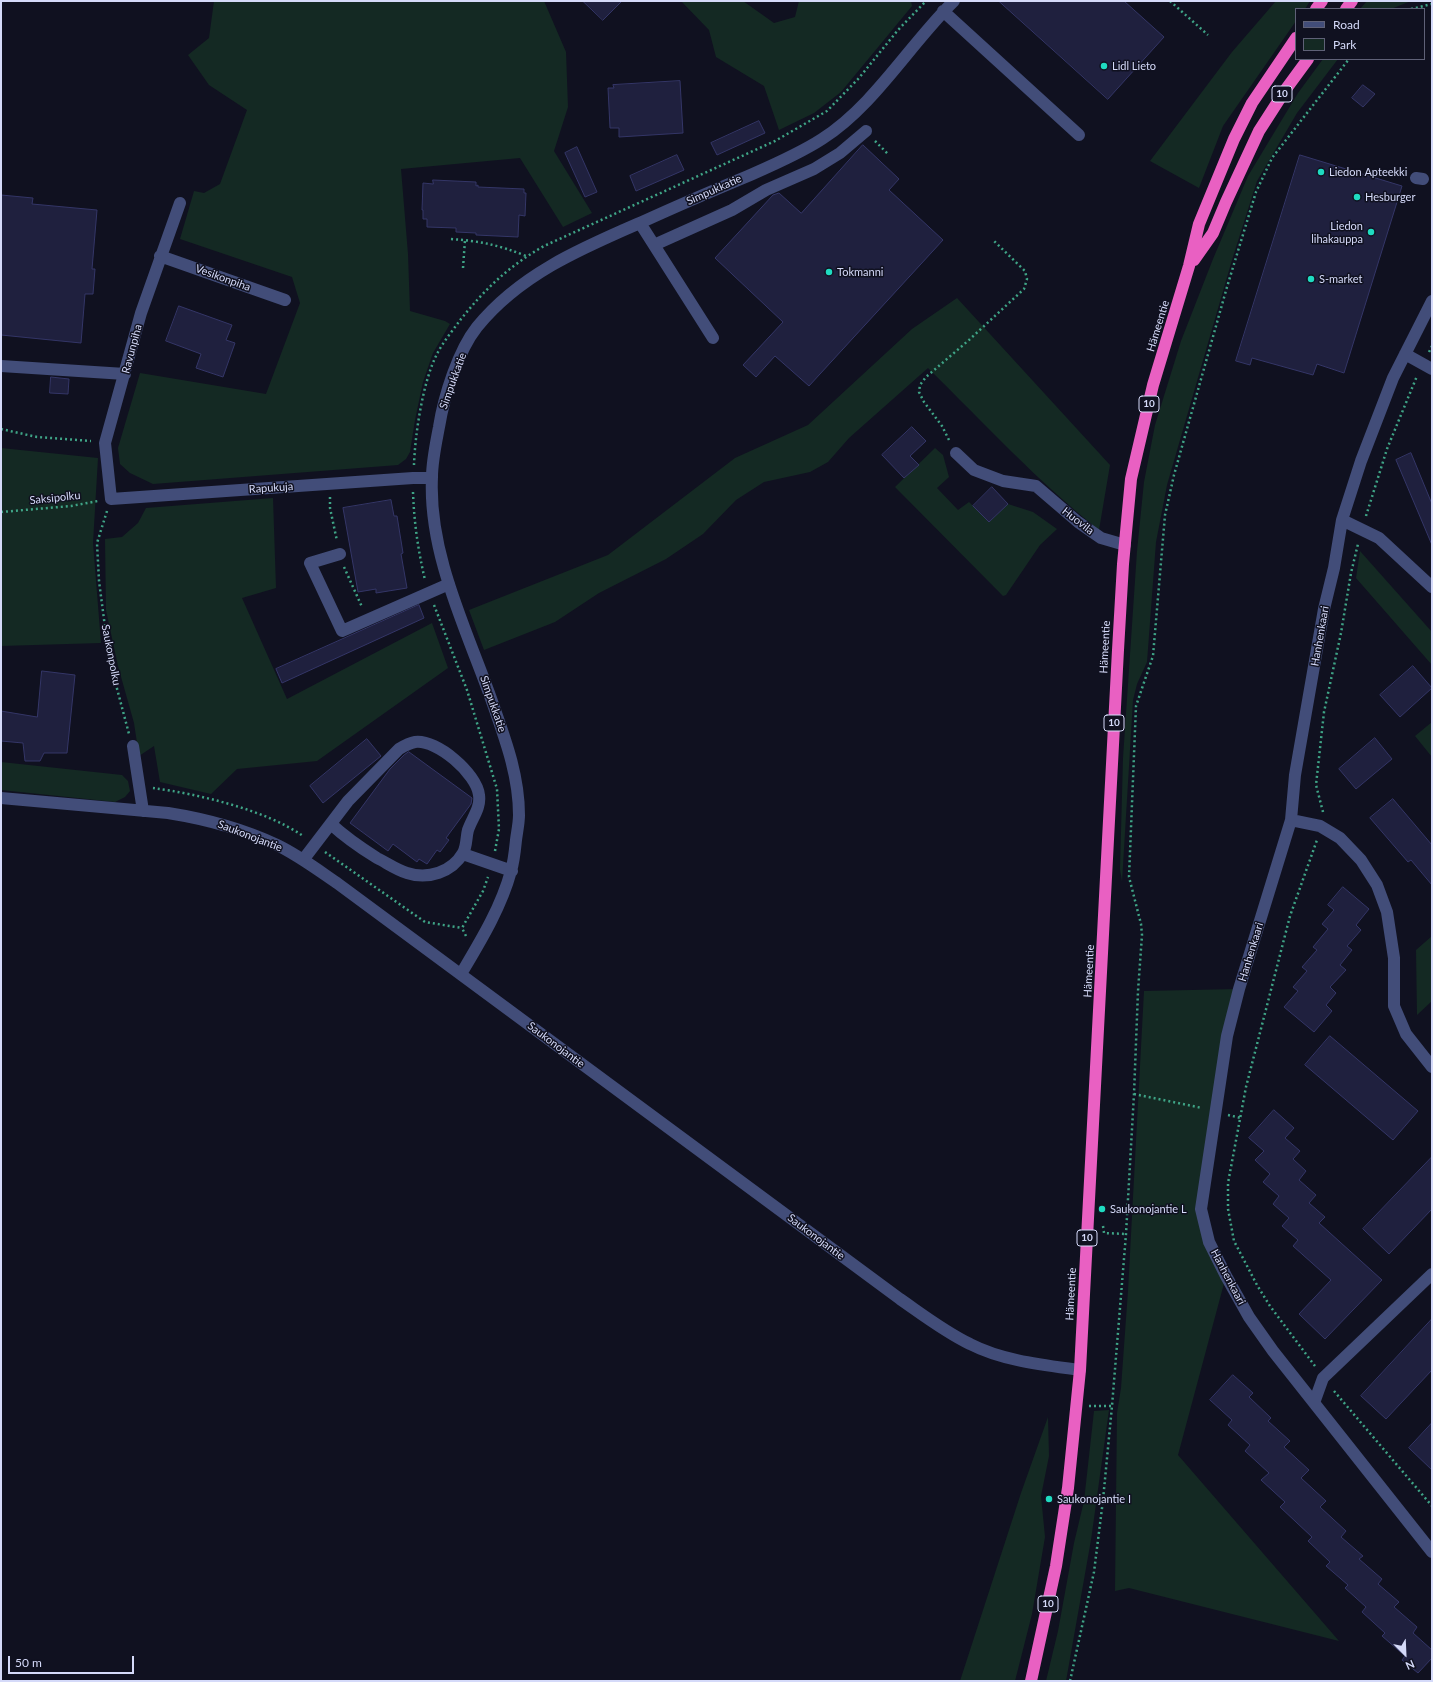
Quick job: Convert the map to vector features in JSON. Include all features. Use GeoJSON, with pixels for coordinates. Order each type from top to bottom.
{"type":"FeatureCollection","features":[{"type":"Feature","properties":{"kind":"highway","name":"Hämeentie"},"geometry":{"type":"LineString","coordinates":[[1031,1681],[1056,1566],[1068,1488],[1077,1406],[1118,650],[1125,545],[1132,480],[1154,385],[1189,266],[1199,224],[1234,139],[1252,103],[1295,39]]}},
{"type":"Feature","properties":{"kind":"highway","name":"Hämeentie"},"geometry":{"type":"LineString","coordinates":[[1189,266],[1213,233],[1259,131],[1286,89],[1307,60]]}},
{"type":"Feature","properties":{"kind":"street","name":"Simpukkatie"},"geometry":{"type":"LineString","coordinates":[[461,974],[500,901],[512,871],[519,819],[518,792],[515,770],[484,679],[449,584],[441,555],[434,518],[432,478],[442,406],[459,360],[476,329],[505,297],[540,272],[582,248],[784,160],[823,138],[852,116],[954,1]]}},
{"type":"Feature","properties":{"kind":"street"},"geometry":{"type":"LineString","coordinates":[[943,12],[1079,135]]}},
{"type":"Feature","properties":{"kind":"street"},"geometry":{"type":"LineString","coordinates":[[654,245],[732,210],[766,190],[814,170],[840,153],[866,131]]}},
{"type":"Feature","properties":{"kind":"street","name":"Ravunpiha"},"geometry":{"type":"LineString","coordinates":[[111,499],[105,443],[141,313],[180,203]]}},
{"type":"Feature","properties":{"kind":"street"},"geometry":{"type":"LineString","coordinates":[[640,223],[713,338]]}},
{"type":"Feature","properties":{"kind":"street","name":"Vesikonpiha"},"geometry":{"type":"LineString","coordinates":[[160,256],[285,300]]}},
{"type":"Feature","properties":{"kind":"street","name":"Hanhenkaari"},"geometry":{"type":"LineString","coordinates":[[1432,301],[1393,378],[1374,427],[1342,520],[1334,568],[1324,609],[1295,775],[1291,820],[1228,1029],[1217,1112],[1201,1210],[1209,1242],[1249,1317],[1273,1351],[1432,1551]]}},
{"type":"Feature","properties":{"kind":"street"},"geometry":{"type":"LineString","coordinates":[[1405,354],[1427,366]]}},
{"type":"Feature","properties":{"kind":"street"},"geometry":{"type":"LineString","coordinates":[[1,366],[125,374]]}},
{"type":"Feature","properties":{"kind":"street","name":"Huovila"},"geometry":{"type":"LineString","coordinates":[[956,453],[974,470],[1003,481],[1036,486],[1078,522],[1101,538],[1125,545]]}},
{"type":"Feature","properties":{"kind":"street","name":"Rapukuja"},"geometry":{"type":"LineString","coordinates":[[111,499],[413,478],[432,478]]}},
{"type":"Feature","properties":{"kind":"street"},"geometry":{"type":"LineString","coordinates":[[1342,520],[1362,528],[1379,538],[1432,587]]}},
{"type":"Feature","properties":{"kind":"street"},"geometry":{"type":"LineString","coordinates":[[340,554],[310,563],[342,631],[449,584]]}},
{"type":"Feature","properties":{"kind":"street"},"geometry":{"type":"LineString","coordinates":[[303,860],[348,801],[399,749],[407,744],[416,742],[426,744],[446,753],[458,763],[474,781],[478,788],[480,797],[478,807],[468,830],[463,854],[453,865],[438,874],[418,876],[396,869],[359,847],[331,824]]}},
{"type":"Feature","properties":{"kind":"street"},"geometry":{"type":"LineString","coordinates":[[133,746],[143,811]]}},
{"type":"Feature","properties":{"kind":"street","name":"Saukonojantie"},"geometry":{"type":"LineString","coordinates":[[1,798],[189,816],[228,826],[278,845],[337,883],[900,1299],[949,1332],[972,1345],[998,1354],[1030,1363],[1080,1370]]}},
{"type":"Feature","properties":{"kind":"street"},"geometry":{"type":"LineString","coordinates":[[1291,820],[1320,826],[1340,838],[1362,860],[1377,885],[1388,912],[1393,951],[1394,1006],[1406,1034],[1432,1067]]}},
{"type":"Feature","properties":{"kind":"street"},"geometry":{"type":"LineString","coordinates":[[463,854],[512,871]]}},
{"type":"Feature","properties":{"kind":"street"},"geometry":{"type":"LineString","coordinates":[[1314,1403],[1323,1378],[1432,1274]]}},
{"type":"Feature","properties":{"kind":"path"},"geometry":{"type":"LineString","coordinates":[[474,951],[462,928],[483,891],[492,864],[499,829],[497,789],[466,690],[429,593],[420,559],[414,521],[414,447],[427,383],[437,354],[453,329],[473,304],[501,275],[526,256],[588,225],[775,141],[828,111],[859,78],[898,30],[926,1]]}},
{"type":"Feature","properties":{"kind":"path"},"geometry":{"type":"LineString","coordinates":[[1170,1],[1208,35]]}},
{"type":"Feature","properties":{"kind":"path"},"geometry":{"type":"LineString","coordinates":[[1415,8],[1432,4]]}},
{"type":"Feature","properties":{"kind":"path"},"geometry":{"type":"LineString","coordinates":[[1070,1681],[1094,1572],[1112,1406],[1126,1234],[1142,935],[1141,924],[1129,877],[1136,706],[1153,656],[1165,515],[1176,468],[1227,287],[1256,192],[1272,158],[1348,60]]}},
{"type":"Feature","properties":{"kind":"path"},"geometry":{"type":"LineString","coordinates":[[450,239],[501,246],[526,256]]}},
{"type":"Feature","properties":{"kind":"path"},"geometry":{"type":"LineString","coordinates":[[463,268],[465,240]]}},
{"type":"Feature","properties":{"kind":"path"},"geometry":{"type":"LineString","coordinates":[[956,453],[942,426],[924,402],[919,392],[920,385],[926,377],[975,336],[1024,289],[1027,279],[1025,271],[994,241]]}},
{"type":"Feature","properties":{"kind":"path"},"geometry":{"type":"LineString","coordinates":[[1432,346],[1427,366],[1386,449],[1362,528],[1351,572],[1341,633],[1324,712],[1316,785],[1323,814],[1316,846],[1290,916],[1246,1087],[1228,1183],[1228,1209],[1234,1241],[1270,1306],[1323,1378],[1432,1506]]}},
{"type":"Feature","properties":{"kind":"path"},"geometry":{"type":"LineString","coordinates":[[1,429],[37,437],[105,443]]}},
{"type":"Feature","properties":{"kind":"path","name":"Saksipolku"},"geometry":{"type":"LineString","coordinates":[[1,512],[71,506],[111,499]]}},
{"type":"Feature","properties":{"kind":"path","name":"Saukonpolku"},"geometry":{"type":"LineString","coordinates":[[111,499],[97,543],[99,581],[105,627],[115,680],[133,746]]}},
{"type":"Feature","properties":{"kind":"path"},"geometry":{"type":"LineString","coordinates":[[1134,1094],[1241,1118]]}},
{"type":"Feature","properties":{"kind":"path"},"geometry":{"type":"LineString","coordinates":[[1103,1225],[1104,1233],[1126,1234]]}},
{"type":"Feature","properties":{"kind":"path"},"geometry":{"type":"LineString","coordinates":[[1077,1406],[1112,1406]]}},
{"type":"Feature","properties":{"kind":"green space"},"geometry":{"type":"Polygon","coordinates":[[[214,1],[544,1],[566,52],[568,107],[554,151],[592,213],[563,227],[520,158],[401,169],[408,254],[410,311],[445,321],[450,324],[433,353],[423,382],[410,452],[406,459],[398,465],[153,484],[130,473],[120,464],[118,448],[140,373],[266,394],[300,303],[292,277],[180,239],[194,191],[204,193],[220,184],[247,110],[209,85],[188,55],[209,38],[214,1]]]}},
{"type":"Feature","properties":{"kind":"green space"},"geometry":{"type":"Polygon","coordinates":[[[681,1],[743,1],[774,23],[795,17],[799,1],[911,1],[912,6],[841,92],[814,113],[779,130],[764,86],[716,57],[709,30],[681,1]]]}},
{"type":"Feature","properties":{"kind":"green space"},"geometry":{"type":"Polygon","coordinates":[[[1276,1],[1310,1],[1306,8],[1295,8],[1295,22],[1223,126],[1199,188],[1150,161],[1232,52],[1276,1]]]}},
{"type":"Feature","properties":{"kind":"green space"},"geometry":{"type":"Polygon","coordinates":[[[1367,1],[1411,1],[1394,8],[1361,8],[1367,1]]]}},
{"type":"Feature","properties":{"kind":"green space"},"geometry":{"type":"Polygon","coordinates":[[[1322,60],[1337,60],[1297,113],[1257,181],[1232,260],[1167,485],[1156,542],[1147,662],[1137,684],[1133,700],[1122,882],[1120,869],[1123,758],[1137,551],[1144,482],[1155,425],[1181,341],[1213,259],[1248,176],[1298,93],[1322,60]]]}},
{"type":"Feature","properties":{"kind":"green space"},"geometry":{"type":"Polygon","coordinates":[[[957,298],[1110,465],[1099,530],[1054,492],[928,368],[849,438],[828,462],[810,472],[764,482],[736,500],[703,534],[666,559],[599,593],[555,622],[484,650],[469,610],[608,555],[735,458],[808,425],[912,329],[957,298]]]}},
{"type":"Feature","properties":{"kind":"green space"},"geometry":{"type":"Polygon","coordinates":[[[1,448],[98,458],[93,543],[101,643],[1,646],[1,448]]]}},
{"type":"Feature","properties":{"kind":"green space"},"geometry":{"type":"Polygon","coordinates":[[[935,448],[943,455],[949,477],[937,488],[958,510],[969,502],[989,522],[1008,504],[1033,512],[1057,529],[1040,545],[1006,595],[1003,596],[895,487],[935,448]]]}},
{"type":"Feature","properties":{"kind":"green space"},"geometry":{"type":"Polygon","coordinates":[[[273,498],[276,588],[242,598],[287,699],[432,623],[448,668],[317,761],[237,769],[211,794],[160,782],[154,746],[139,756],[134,723],[118,666],[106,610],[105,539],[122,537],[138,523],[146,508],[273,498]]]}},
{"type":"Feature","properties":{"kind":"green space"},"geometry":{"type":"Polygon","coordinates":[[[1360,551],[1432,632],[1432,665],[1356,578],[1360,551]]]}},
{"type":"Feature","properties":{"kind":"green space"},"geometry":{"type":"Polygon","coordinates":[[[1432,722],[1432,757],[1415,736],[1432,722]]]}},
{"type":"Feature","properties":{"kind":"green space"},"geometry":{"type":"Polygon","coordinates":[[[1,762],[122,775],[128,781],[130,791],[125,797],[115,802],[1,790],[1,762]]]}},
{"type":"Feature","properties":{"kind":"green space"},"geometry":{"type":"Polygon","coordinates":[[[1432,936],[1432,1001],[1417,1015],[1416,950],[1432,936]]]}},
{"type":"Feature","properties":{"kind":"green space"},"geometry":{"type":"Polygon","coordinates":[[[1239,989],[1201,1209],[1226,1276],[1178,1455],[1339,1641],[1129,1588],[1115,1591],[1117,1413],[1121,1388],[1128,1291],[1144,991],[1239,989]]]}},
{"type":"Feature","properties":{"kind":"green space"},"geometry":{"type":"Polygon","coordinates":[[[1109,1410],[1091,1540],[1066,1681],[1046,1681],[1058,1631],[1074,1543],[1084,1501],[1094,1411],[1109,1410]]]}},
{"type":"Feature","properties":{"kind":"green space"},"geometry":{"type":"Polygon","coordinates":[[[1048,1417],[1049,1456],[1041,1496],[1045,1537],[1032,1614],[1015,1681],[960,1681],[1021,1493],[1048,1417]]]}},
{"type":"Feature","properties":{"kind":"building"},"geometry":{"type":"Polygon","coordinates":[[[583,1],[622,1],[603,20],[583,1]]]}},
{"type":"Feature","properties":{"kind":"building","name":"Lidl Lieto"},"geometry":{"type":"Polygon","coordinates":[[[999,1],[1124,1],[1164,37],[1108,99],[999,1]]]}},
{"type":"Feature","properties":{"kind":"building"},"geometry":{"type":"Polygon","coordinates":[[[680,81],[683,133],[619,137],[619,128],[610,128],[608,88],[614,88],[613,85],[680,81]]]}},
{"type":"Feature","properties":{"kind":"building"},"geometry":{"type":"Polygon","coordinates":[[[1363,85],[1375,94],[1363,107],[1352,98],[1363,85]]]}},
{"type":"Feature","properties":{"kind":"building"},"geometry":{"type":"Polygon","coordinates":[[[759,121],[765,133],[717,155],[711,143],[759,121]]]}},
{"type":"Feature","properties":{"kind":"building"},"geometry":{"type":"Polygon","coordinates":[[[863,145],[899,179],[889,190],[943,240],[809,386],[775,356],[756,377],[743,365],[783,322],[715,258],[773,195],[779,193],[801,213],[863,145]]]}},
{"type":"Feature","properties":{"kind":"building"},"geometry":{"type":"Polygon","coordinates":[[[577,147],[597,192],[585,197],[565,153],[577,147]]]}},
{"type":"Feature","properties":{"kind":"building"},"geometry":{"type":"Polygon","coordinates":[[[677,155],[684,170],[636,191],[630,176],[677,155]]]}},
{"type":"Feature","properties":{"kind":"building"},"geometry":{"type":"Polygon","coordinates":[[[1300,155],[1402,186],[1344,373],[1317,364],[1313,375],[1252,358],[1250,365],[1236,361],[1300,155]]]}},
{"type":"Feature","properties":{"kind":"building"},"geometry":{"type":"Polygon","coordinates":[[[433,180],[476,182],[476,186],[478,185],[478,187],[524,189],[524,193],[526,193],[525,216],[519,215],[518,237],[476,235],[476,233],[456,232],[456,228],[427,227],[427,219],[423,219],[422,210],[423,183],[433,184],[433,180]]]}},
{"type":"Feature","properties":{"kind":"building"},"geometry":{"type":"Polygon","coordinates":[[[1,195],[33,198],[32,204],[97,210],[92,269],[95,269],[93,294],[85,294],[81,343],[1,335],[1,195]]]}},
{"type":"Feature","properties":{"kind":"building"},"geometry":{"type":"Polygon","coordinates":[[[179,306],[232,325],[226,340],[235,343],[223,377],[196,368],[201,354],[166,341],[179,306]]]}},
{"type":"Feature","properties":{"kind":"building"},"geometry":{"type":"Polygon","coordinates":[[[51,377],[69,379],[68,394],[50,393],[51,377]]]}},
{"type":"Feature","properties":{"kind":"building"},"geometry":{"type":"Polygon","coordinates":[[[912,427],[926,441],[910,456],[919,465],[904,478],[882,455],[912,427]]]}},
{"type":"Feature","properties":{"kind":"building"},"geometry":{"type":"Polygon","coordinates":[[[1411,453],[1432,504],[1432,545],[1396,460],[1411,453]]]}},
{"type":"Feature","properties":{"kind":"building"},"geometry":{"type":"Polygon","coordinates":[[[992,487],[1008,504],[989,522],[973,506],[992,487]]]}},
{"type":"Feature","properties":{"kind":"building"},"geometry":{"type":"Polygon","coordinates":[[[391,500],[394,516],[397,516],[403,553],[401,554],[407,588],[376,593],[376,589],[358,592],[343,508],[391,500]]]}},
{"type":"Feature","properties":{"kind":"building"},"geometry":{"type":"Polygon","coordinates":[[[419,605],[424,618],[282,683],[276,669],[419,605]]]}},
{"type":"Feature","properties":{"kind":"building"},"geometry":{"type":"Polygon","coordinates":[[[1413,666],[1432,688],[1400,717],[1380,695],[1413,666]]]}},
{"type":"Feature","properties":{"kind":"building"},"geometry":{"type":"Polygon","coordinates":[[[42,671],[75,675],[67,753],[44,753],[40,761],[25,761],[23,743],[1,741],[1,711],[37,717],[42,671]]]}},
{"type":"Feature","properties":{"kind":"building"},"geometry":{"type":"Polygon","coordinates":[[[1375,738],[1392,759],[1356,789],[1339,769],[1375,738]]]}},
{"type":"Feature","properties":{"kind":"building"},"geometry":{"type":"Polygon","coordinates":[[[367,739],[381,756],[323,803],[310,786],[367,739]]]}},
{"type":"Feature","properties":{"kind":"building"},"geometry":{"type":"Polygon","coordinates":[[[409,752],[472,798],[471,804],[446,838],[449,840],[440,852],[437,850],[427,864],[419,859],[417,862],[393,844],[388,851],[350,823],[390,769],[409,752]]]}},
{"type":"Feature","properties":{"kind":"building"},"geometry":{"type":"Polygon","coordinates":[[[1393,799],[1432,845],[1432,885],[1411,860],[1408,862],[1370,818],[1393,799]]]}},
{"type":"Feature","properties":{"kind":"building"},"geometry":{"type":"Polygon","coordinates":[[[1343,887],[1369,909],[1356,925],[1361,930],[1347,946],[1352,950],[1340,965],[1346,970],[1330,987],[1336,993],[1326,1005],[1332,1011],[1314,1032],[1284,1007],[1298,991],[1293,987],[1307,971],[1302,967],[1317,950],[1313,947],[1328,929],[1322,924],[1334,910],[1328,905],[1343,887]]]}},
{"type":"Feature","properties":{"kind":"building"},"geometry":{"type":"Polygon","coordinates":[[[1330,1036],[1418,1111],[1393,1140],[1305,1065],[1330,1036]]]}},
{"type":"Feature","properties":{"kind":"building"},"geometry":{"type":"Polygon","coordinates":[[[1274,1110],[1294,1128],[1285,1138],[1300,1151],[1293,1159],[1306,1171],[1299,1180],[1316,1195],[1309,1203],[1325,1217],[1319,1223],[1382,1280],[1325,1339],[1299,1314],[1331,1280],[1293,1246],[1298,1240],[1282,1226],[1289,1218],[1273,1204],[1279,1196],[1263,1182],[1270,1174],[1255,1160],[1264,1151],[1249,1138],[1274,1110]]]}},
{"type":"Feature","properties":{"kind":"building"},"geometry":{"type":"Polygon","coordinates":[[[1432,1157],[1432,1209],[1389,1254],[1363,1229],[1432,1157]]]}},
{"type":"Feature","properties":{"kind":"building"},"geometry":{"type":"Polygon","coordinates":[[[1432,1319],[1432,1370],[1386,1419],[1361,1396],[1432,1319]]]}},
{"type":"Feature","properties":{"kind":"building"},"geometry":{"type":"Polygon","coordinates":[[[1233,1375],[1253,1393],[1249,1397],[1271,1418],[1268,1421],[1290,1441],[1284,1447],[1309,1470],[1301,1478],[1326,1501],[1320,1507],[1346,1531],[1341,1537],[1363,1556],[1359,1559],[1382,1579],[1378,1584],[1399,1602],[1394,1607],[1417,1627],[1413,1633],[1432,1650],[1432,1658],[1418,1673],[1402,1660],[1405,1656],[1382,1636],[1385,1633],[1362,1612],[1366,1607],[1345,1588],[1348,1585],[1326,1566],[1330,1562],[1308,1541],[1312,1537],[1280,1507],[1285,1502],[1261,1480],[1269,1473],[1245,1451],[1250,1445],[1228,1425],[1232,1420],[1210,1400],[1233,1375]]]}},
{"type":"Feature","properties":{"kind":"building"},"geometry":{"type":"Polygon","coordinates":[[[1432,1423],[1432,1470],[1409,1448],[1432,1423]]]}},
{"type":"Feature","properties":{"kind":"place","name":"Lidl Lieto"},"geometry":{"type":"Point","coordinates":[1104,66]}},
{"type":"Feature","properties":{"kind":"place","name":"Liedon Apteekki"},"geometry":{"type":"Point","coordinates":[1321,172]}},
{"type":"Feature","properties":{"kind":"place","name":"Hesburger"},"geometry":{"type":"Point","coordinates":[1357,197]}},
{"type":"Feature","properties":{"kind":"place","name":"Liedon lihakauppa"},"geometry":{"type":"Point","coordinates":[1371,232]}},
{"type":"Feature","properties":{"kind":"place","name":"Tokmanni"},"geometry":{"type":"Point","coordinates":[829,272]}},
{"type":"Feature","properties":{"kind":"place","name":"S-market"},"geometry":{"type":"Point","coordinates":[1311,279]}},
{"type":"Feature","properties":{"kind":"place","name":"Saukonojantie L"},"geometry":{"type":"Point","coordinates":[1102,1209]}},
{"type":"Feature","properties":{"kind":"place","name":"Saukonojantie I"},"geometry":{"type":"Point","coordinates":[1049,1499]}}]}
